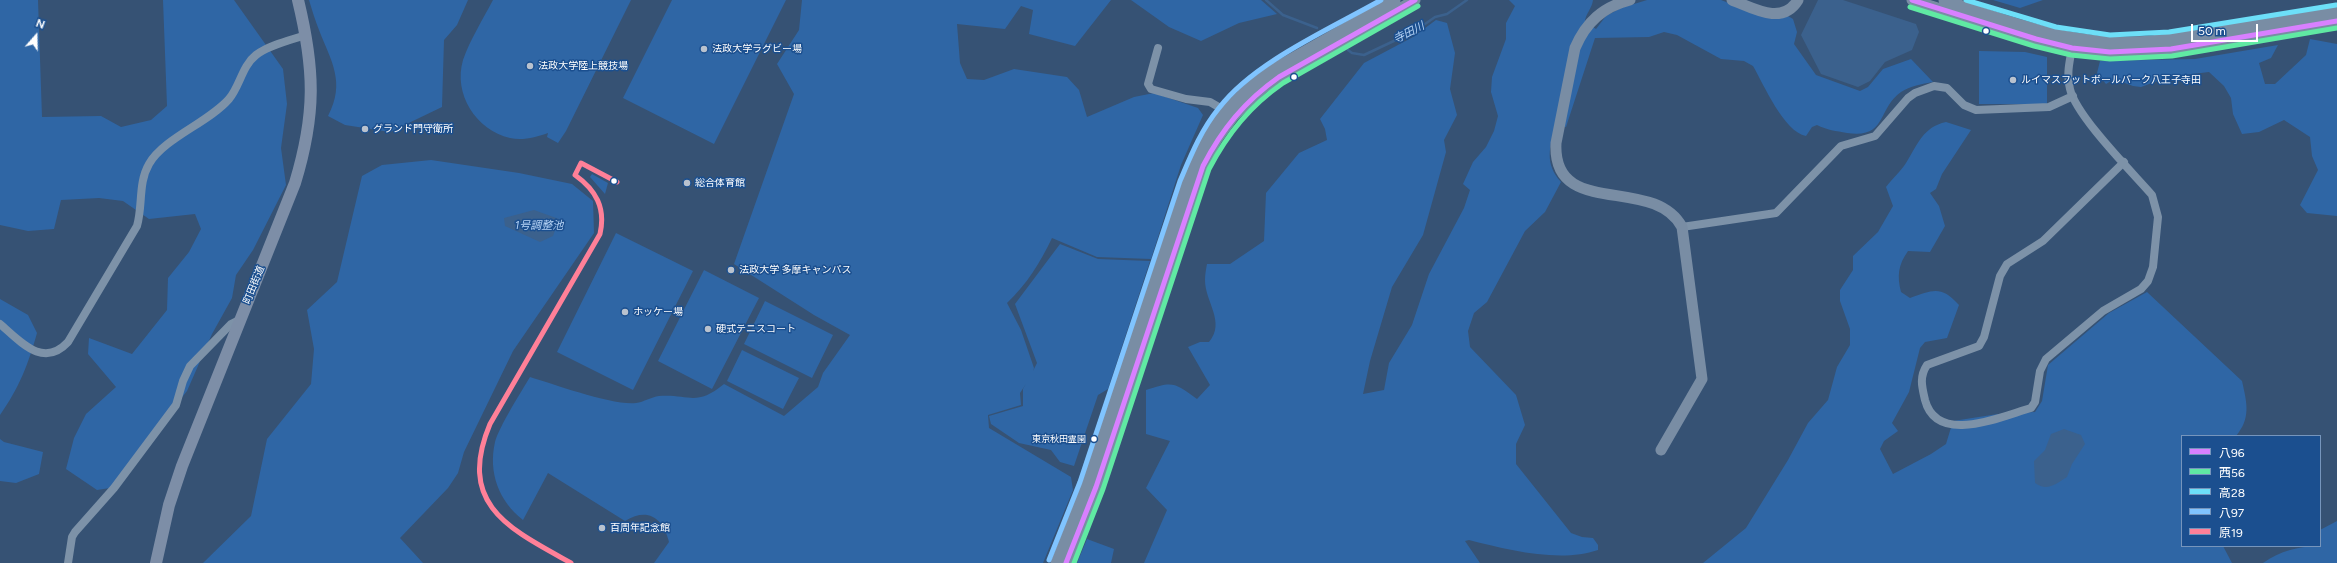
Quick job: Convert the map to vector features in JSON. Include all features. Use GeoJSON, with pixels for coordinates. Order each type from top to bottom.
{"type":"FeatureCollection","features":[{"type":"Feature","properties":{"kind":"main road","name":"町田街道"},"geometry":{"type":"LineString","coordinates":[[156,563],[169,505],[182,466],[295,183],[304,154],[310,120],[312,75],[306,35],[298,0]]}},
{"type":"Feature","properties":{"kind":"street"},"geometry":{"type":"LineString","coordinates":[[1056,563],[1087,484],[1194,163],[1208,136],[1229,114],[1252,85],[1268,73],[1396,0]]}},
{"type":"Feature","properties":{"kind":"street"},"geometry":{"type":"LineString","coordinates":[[1066,563],[1103,466],[1203,166],[1229,114],[1280,77],[1415,0]]}},
{"type":"Feature","properties":{"kind":"street"},"geometry":{"type":"LineString","coordinates":[[1630,0],[1601,12],[1585,28],[1579,38],[1575,48],[1557,136],[1555,158],[1558,168],[1572,184],[1587,189],[1664,207],[1678,219],[1682,227],[1702,379],[1661,450]]}},
{"type":"Feature","properties":{"kind":"street"},"geometry":{"type":"LineString","coordinates":[[1732,0],[1775,14],[1790,10],[1798,0]]}},
{"type":"Feature","properties":{"kind":"street"},"geometry":{"type":"LineString","coordinates":[[1912,0],[1942,3],[2036,39],[2073,44],[2110,52],[2152,51],[2337,21]]}},
{"type":"Feature","properties":{"kind":"street"},"geometry":{"type":"LineString","coordinates":[[2073,44],[2148,42],[2337,12]]}},
{"type":"Feature","properties":{"kind":"street"},"geometry":{"type":"LineString","coordinates":[[0,324],[35,352],[51,353],[62,349],[68,342],[137,226],[141,213],[143,178],[155,155],[217,111],[230,98],[246,66],[257,54],[306,35]]}},
{"type":"Feature","properties":{"kind":"street"},"geometry":{"type":"LineString","coordinates":[[2073,44],[2068,71],[2073,96],[2077,107],[2152,194],[2158,209],[2153,267],[2146,285],[2103,311],[2046,359],[2040,371],[2035,402],[2031,408],[1969,426],[1951,424],[1933,415],[1926,403],[1921,382],[1922,375],[1927,365],[1979,346],[1984,337],[2000,276],[2007,264],[2043,241],[2124,162]]}},
{"type":"Feature","properties":{"kind":"street"},"geometry":{"type":"LineString","coordinates":[[1158,48],[1148,84],[1151,89],[1186,99],[1210,102],[1229,114]]}},
{"type":"Feature","properties":{"kind":"street"},"geometry":{"type":"LineString","coordinates":[[1682,227],[1776,214],[1835,151],[1846,143],[1874,136],[1904,101],[1915,93],[1934,86],[1943,86],[1950,90],[1964,105],[1976,110],[2049,108],[2073,96]]}},
{"type":"Feature","properties":{"kind":"street"},"geometry":{"type":"LineString","coordinates":[[68,563],[72,537],[75,532],[114,488],[176,405],[183,381],[190,366],[230,324],[241,319]]}},
{"type":"Feature","properties":{"kind":"shaded area"},"geometry":{"type":"Polygon","coordinates":[[[0,0],[38,0],[42,117],[101,116],[121,127],[151,120],[167,106],[163,0],[234,0],[283,69],[287,104],[281,148],[286,185],[253,250],[236,275],[232,298],[212,334],[187,391],[110,488],[97,490],[66,469],[74,438],[86,414],[116,387],[88,354],[89,338],[132,354],[167,310],[168,278],[189,252],[201,229],[195,214],[149,219],[123,201],[99,198],[61,200],[54,229],[28,231],[0,225],[0,0]]]}},
{"type":"Feature","properties":{"kind":"shaded area"},"geometry":{"type":"Polygon","coordinates":[[[309,0],[468,0],[457,25],[444,40],[442,107],[390,132],[345,125],[328,116],[336,93],[335,72],[309,0]]]}},
{"type":"Feature","properties":{"kind":"shaded area","name":"法政大学陸上競技場"},"geometry":{"type":"Polygon","coordinates":[[[493,0],[631,0],[566,131],[558,143],[547,137],[548,133],[525,139],[510,138],[498,134],[478,119],[470,109],[465,98],[461,85],[463,60],[473,37],[493,0]]]}},
{"type":"Feature","properties":{"kind":"shaded area","name":"法政大学ラグビー場"},"geometry":{"type":"Polygon","coordinates":[[[672,0],[786,0],[714,144],[623,98],[672,0]]]}},
{"type":"Feature","properties":{"kind":"shaded area"},"geometry":{"type":"Polygon","coordinates":[[[802,0],[1111,0],[1075,46],[1029,34],[1033,10],[1021,6],[1005,29],[957,24],[960,63],[967,79],[984,80],[1014,69],[1067,77],[1079,90],[1087,117],[1134,97],[1154,93],[1198,108],[1203,115],[1181,165],[1151,259],[1097,257],[1052,238],[1032,273],[1007,303],[1021,330],[1034,368],[1033,371],[1037,363],[1015,304],[1060,244],[1098,259],[1150,261],[1108,389],[1098,395],[1074,466],[1060,462],[1051,450],[1019,443],[991,424],[989,416],[1023,406],[1023,389],[1026,384],[1020,393],[1021,405],[988,415],[989,428],[1071,477],[1073,490],[1043,563],[654,563],[669,542],[663,527],[659,521],[653,517],[641,515],[625,521],[548,473],[523,520],[508,504],[497,486],[493,465],[495,442],[505,419],[530,377],[583,394],[626,403],[636,403],[659,396],[699,397],[714,391],[724,384],[784,416],[818,387],[823,373],[850,335],[814,315],[734,264],[794,94],[777,64],[799,30],[802,0]]]}},
{"type":"Feature","properties":{"kind":"shaded area"},"geometry":{"type":"Polygon","coordinates":[[[1131,0],[1261,0],[1277,14],[1239,23],[1201,41],[1169,27],[1131,0]]]}},
{"type":"Feature","properties":{"kind":"shaded area"},"geometry":{"type":"Polygon","coordinates":[[[1509,0],[1593,0],[1585,22],[1596,29],[1606,16],[1621,8],[1647,0],[1721,0],[1757,14],[1788,16],[1793,19],[1797,32],[1794,44],[1816,75],[1860,91],[1868,87],[1883,69],[1911,59],[1933,82],[1920,84],[1901,92],[1893,99],[1880,121],[1869,132],[1860,134],[1847,133],[1817,125],[1812,127],[1806,136],[1798,133],[1782,117],[1753,66],[1744,61],[1721,59],[1677,35],[1664,32],[1649,37],[1595,38],[1566,127],[1555,124],[1550,148],[1550,162],[1561,182],[1545,212],[1525,231],[1487,302],[1474,313],[1468,331],[1470,347],[1516,395],[1525,425],[1516,444],[1516,464],[1571,533],[1582,537],[1593,538],[1598,545],[1598,550],[1583,554],[1567,555],[1534,554],[1500,548],[1469,540],[1465,541],[1480,563],[1144,563],[1167,510],[1146,488],[1170,441],[1146,434],[1146,390],[1168,384],[1178,386],[1197,399],[1210,385],[1188,347],[1200,342],[1209,342],[1216,327],[1206,288],[1205,278],[1207,264],[1230,264],[1264,241],[1266,193],[1299,153],[1327,140],[1325,129],[1320,119],[1364,63],[1413,37],[1436,20],[1447,23],[1455,53],[1450,89],[1457,115],[1444,140],[1446,152],[1423,235],[1392,287],[1370,361],[1363,394],[1384,390],[1389,363],[1412,325],[1429,274],[1464,208],[1470,190],[1463,184],[1473,162],[1486,147],[1494,131],[1498,116],[1491,92],[1492,77],[1506,39],[1506,23],[1515,6],[1509,0]]]}},
{"type":"Feature","properties":{"kind":"shaded area"},"geometry":{"type":"Polygon","coordinates":[[[1993,0],[2043,0],[2020,8],[1993,0]]]}},
{"type":"Feature","properties":{"kind":"shaded area"},"geometry":{"type":"Polygon","coordinates":[[[2310,39],[2337,44],[2337,216],[2307,213],[2300,205],[2318,170],[2312,156],[2310,137],[2284,120],[2259,132],[2242,134],[2233,114],[2231,98],[2224,86],[2209,72],[2168,77],[2141,87],[2133,86],[2114,79],[2106,84],[2097,73],[2100,61],[2195,59],[2278,45],[2271,58],[2259,63],[2265,84],[2275,84],[2306,55],[2310,39]]]}},
{"type":"Feature","properties":{"kind":"shaded area","name":"ルイマスフットボールパーク八王子寺田"},"geometry":{"type":"Polygon","coordinates":[[[1979,51],[2025,52],[2047,57],[2047,104],[1979,104],[1979,51]]]}},
{"type":"Feature","properties":{"kind":"shaded area"},"geometry":{"type":"Polygon","coordinates":[[[1946,122],[1971,130],[1942,174],[1936,189],[1930,193],[1939,206],[1945,226],[1930,252],[1908,251],[1900,266],[1899,281],[1901,292],[1910,298],[1931,291],[1936,291],[1947,294],[1959,305],[1947,338],[1925,342],[1920,348],[1909,392],[1892,423],[1898,431],[1884,441],[1880,449],[1893,474],[1931,454],[1946,444],[1953,421],[1998,414],[2035,412],[2042,401],[2048,365],[2109,313],[2147,292],[2242,381],[2246,403],[2246,416],[2244,423],[2237,435],[2181,435],[2181,547],[2224,547],[2232,563],[1703,563],[1746,528],[1788,460],[1808,423],[1828,400],[1837,367],[1850,345],[1850,329],[1840,301],[1840,290],[1853,270],[1853,256],[1878,232],[1893,206],[1886,187],[1904,166],[1926,132],[1938,124],[1946,122]]]}},
{"type":"Feature","properties":{"kind":"shaded area"},"geometry":{"type":"Polygon","coordinates":[[[431,160],[519,173],[572,184],[593,201],[594,233],[513,351],[464,452],[458,473],[448,488],[400,538],[423,563],[203,563],[251,516],[267,439],[311,384],[314,349],[307,310],[337,282],[362,176],[382,165],[431,160]]]}},
{"type":"Feature","properties":{"kind":"shaded area"},"geometry":{"type":"Polygon","coordinates":[[[592,174],[608,183],[605,194],[590,177],[592,174]]]}},
{"type":"Feature","properties":{"kind":"shaded area","name":"ホッケー場"},"geometry":{"type":"Polygon","coordinates":[[[616,233],[693,271],[633,390],[557,352],[616,233]]]}},
{"type":"Feature","properties":{"kind":"shaded area","name":"硬式テニスコート"},"geometry":{"type":"Polygon","coordinates":[[[704,270],[759,298],[712,389],[658,361],[704,270]]]}},
{"type":"Feature","properties":{"kind":"shaded area"},"geometry":{"type":"Polygon","coordinates":[[[0,299],[28,315],[37,333],[22,376],[13,395],[0,415],[0,299]]]}},
{"type":"Feature","properties":{"kind":"shaded area"},"geometry":{"type":"Polygon","coordinates":[[[765,301],[833,335],[812,378],[744,344],[765,301]]]}},
{"type":"Feature","properties":{"kind":"shaded area"},"geometry":{"type":"Polygon","coordinates":[[[742,350],[799,378],[783,409],[727,381],[742,350]]]}},
{"type":"Feature","properties":{"kind":"shaded area"},"geometry":{"type":"Polygon","coordinates":[[[0,439],[4,442],[43,452],[39,474],[16,483],[0,481],[0,439]]]}},
{"type":"Feature","properties":{"kind":"shaded area"},"geometry":{"type":"Polygon","coordinates":[[[2337,521],[2337,563],[2263,563],[2276,555],[2290,550],[2305,547],[2321,547],[2321,529],[2337,521]]]}},
{"type":"Feature","properties":{"kind":"shaded area"},"geometry":{"type":"Polygon","coordinates":[[[1087,539],[1114,549],[1111,563],[1077,563],[1087,539]]]}},
{"type":"Feature","properties":{"kind":"water"},"geometry":{"type":"Polygon","coordinates":[[[1818,0],[1843,0],[1916,24],[1919,32],[1912,50],[1885,62],[1870,81],[1858,87],[1821,74],[1801,35],[1818,0]]]}},
{"type":"Feature","properties":{"kind":"water","name":"1号調整池"},"geometry":{"type":"Polygon","coordinates":[[[534,210],[559,219],[553,236],[540,242],[505,226],[504,218],[534,210]]]}},
{"type":"Feature","properties":{"kind":"water"},"geometry":{"type":"Polygon","coordinates":[[[2064,429],[2081,435],[2085,444],[2072,464],[2067,477],[2051,486],[2039,486],[2035,483],[2034,461],[2045,450],[2051,434],[2064,429]]]}},
{"type":"Feature","properties":{"kind":"waterway","name":"寺田川"},"geometry":{"type":"LineString","coordinates":[[1266,0],[1283,15],[1317,28]]}},
{"type":"Feature","properties":{"kind":"waterway","name":"寺田川"},"geometry":{"type":"LineString","coordinates":[[1348,50],[1352,53],[1364,55],[1415,31],[1435,17],[1447,14],[1467,0]]}},
{"type":"Feature","properties":{"kind":"transit line","name":"八97"},"geometry":{"type":"LineString","coordinates":[[1049,560],[1080,482],[1180,181],[1207,125],[1234,91],[1272,61],[1381,0]]}},
{"type":"Feature","properties":{"kind":"transit line","name":"八96"},"geometry":{"type":"LineString","coordinates":[[1066,563],[1096,487],[1203,166],[1218,140],[1245,106],[1279,77],[1415,0]]}},
{"type":"Feature","properties":{"kind":"transit line","name":"八96"},"geometry":{"type":"LineString","coordinates":[[1912,0],[2036,39],[2072,48],[2110,52],[2171,49],[2337,21]]}},
{"type":"Feature","properties":{"kind":"transit line","name":"高28"},"geometry":{"type":"LineString","coordinates":[[1966,0],[2056,27],[2110,35],[2169,32],[2336,5]]}},
{"type":"Feature","properties":{"kind":"transit line","name":"西56"},"geometry":{"type":"LineString","coordinates":[[1074,563],[1103,489],[1209,169],[1216,156],[1232,132],[1250,111],[1283,83],[1418,6]]}},
{"type":"Feature","properties":{"kind":"transit line","name":"西56"},"geometry":{"type":"LineString","coordinates":[[1910,7],[2034,46],[2071,55],[2110,59],[2172,56],[2337,28]]}},
{"type":"Feature","properties":{"kind":"transit line","name":"原19"},"geometry":{"type":"LineString","coordinates":[[571,563],[528,538],[510,525],[495,511],[485,495],[480,475],[481,452],[490,424],[600,234],[602,216],[598,200],[589,187],[575,175],[581,163],[617,182]]}},
{"type":"Feature","properties":{"kind":"place","name":"法政大学ラグビー場"},"geometry":{"type":"Point","coordinates":[704,49]}},
{"type":"Feature","properties":{"kind":"place","name":"法政大学陸上競技場"},"geometry":{"type":"Point","coordinates":[530,66]}},
{"type":"Feature","properties":{"kind":"place","name":"ルイマスフットボールパーク八王子寺田"},"geometry":{"type":"Point","coordinates":[2013,80]}},
{"type":"Feature","properties":{"kind":"place","name":"グランド門守衛所"},"geometry":{"type":"Point","coordinates":[365,129]}},
{"type":"Feature","properties":{"kind":"place","name":"総合体育館"},"geometry":{"type":"Point","coordinates":[687,183]}},
{"type":"Feature","properties":{"kind":"place","name":"法政大学 多摩キャンパス"},"geometry":{"type":"Point","coordinates":[731,270]}},
{"type":"Feature","properties":{"kind":"place","name":"ホッケー場"},"geometry":{"type":"Point","coordinates":[625,312]}},
{"type":"Feature","properties":{"kind":"place","name":"硬式テニスコート"},"geometry":{"type":"Point","coordinates":[708,329]}},
{"type":"Feature","properties":{"kind":"place","name":"東京秋田霊園"},"geometry":{"type":"Point","coordinates":[1094,439]}},
{"type":"Feature","properties":{"kind":"place","name":"百周年記念館"},"geometry":{"type":"Point","coordinates":[602,528]}}]}
